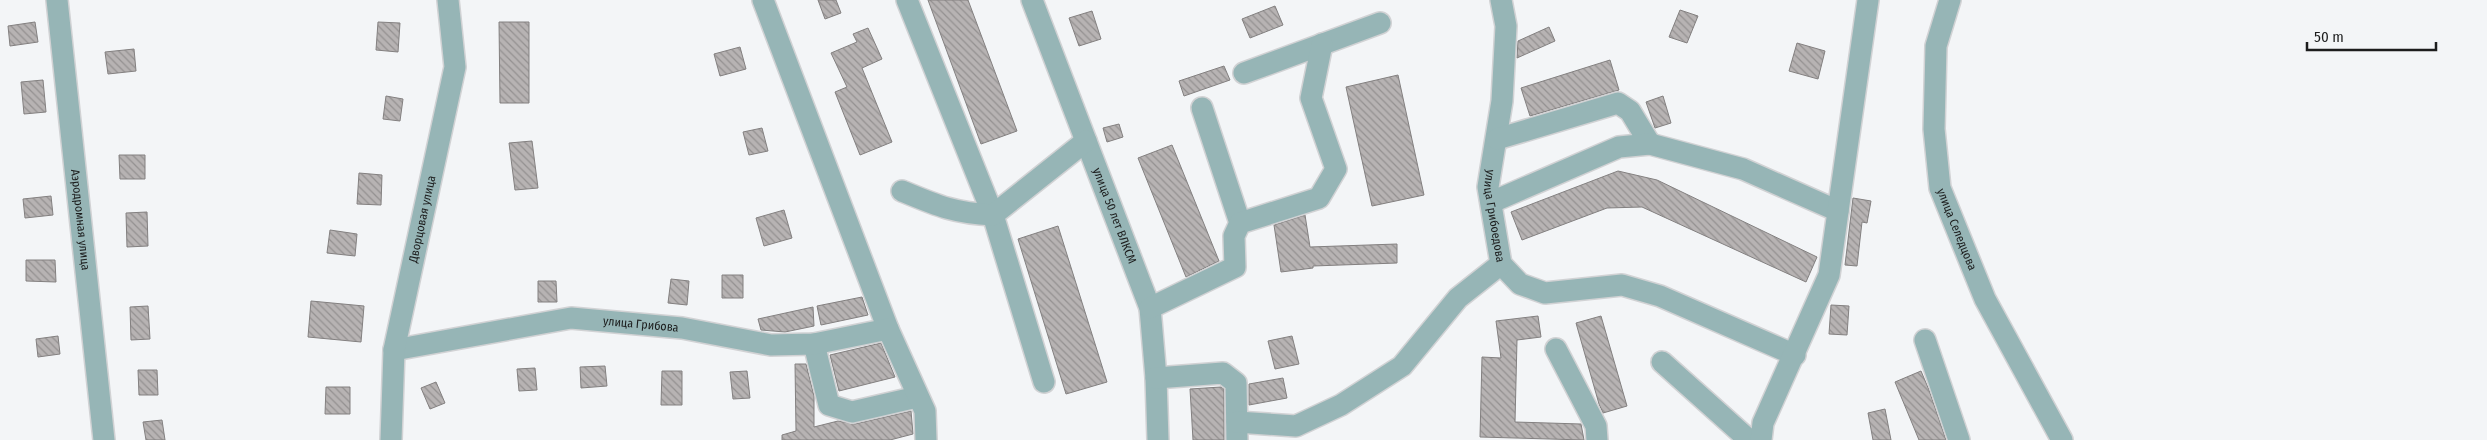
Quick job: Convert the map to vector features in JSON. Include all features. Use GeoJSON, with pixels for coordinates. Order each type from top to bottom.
{"type":"FeatureCollection","features":[{"type":"Feature","properties":{"kind":"street","name":"Аэродромная улица"},"geometry":{"type":"LineString","coordinates":[[57,0],[104,440]]}},
{"type":"Feature","properties":{"kind":"street","name":"Дворцовая улица"},"geometry":{"type":"LineString","coordinates":[[391,440],[394,350],[455,67],[448,0]]}},
{"type":"Feature","properties":{"kind":"street"},"geometry":{"type":"LineString","coordinates":[[763,0],[888,329],[917,397],[925,411],[926,440]]}},
{"type":"Feature","properties":{"kind":"street"},"geometry":{"type":"LineString","coordinates":[[907,0],[993,215],[1044,382]]}},
{"type":"Feature","properties":{"kind":"street","name":"улица 50 лет ВЛКСМ"},"geometry":{"type":"LineString","coordinates":[[1032,0],[1150,308],[1156,378],[1158,440]]}},
{"type":"Feature","properties":{"kind":"street","name":"улица Грибоедова"},"geometry":{"type":"LineString","coordinates":[[1501,0],[1506,26],[1502,101],[1488,187],[1501,264],[1520,284],[1545,293],[1622,285],[1660,296],[1795,355]]}},
{"type":"Feature","properties":{"kind":"street"},"geometry":{"type":"LineString","coordinates":[[1506,26],[1519,0]]}},
{"type":"Feature","properties":{"kind":"street"},"geometry":{"type":"LineString","coordinates":[[1761,440],[1763,423],[1795,355],[1829,275],[1868,0]]}},
{"type":"Feature","properties":{"kind":"street","name":"улица Селедцова"},"geometry":{"type":"LineString","coordinates":[[1950,0],[1936,46],[1934,129],[1940,188],[1985,299],[2062,440]]}},
{"type":"Feature","properties":{"kind":"street"},"geometry":{"type":"LineString","coordinates":[[1244,73],[1380,23]]}},
{"type":"Feature","properties":{"kind":"street"},"geometry":{"type":"LineString","coordinates":[[1240,223],[1318,198],[1336,169],[1311,98],[1322,44]]}},
{"type":"Feature","properties":{"kind":"street"},"geometry":{"type":"LineString","coordinates":[[1497,140],[1618,103],[1630,111],[1650,144]]}},
{"type":"Feature","properties":{"kind":"street"},"geometry":{"type":"LineString","coordinates":[[1150,308],[1235,267],[1234,236],[1240,223],[1202,108]]}},
{"type":"Feature","properties":{"kind":"street"},"geometry":{"type":"LineString","coordinates":[[902,191],[938,206],[964,214],[993,215],[1086,141]]}},
{"type":"Feature","properties":{"kind":"street"},"geometry":{"type":"LineString","coordinates":[[1492,202],[1619,147],[1650,144],[1743,169],[1838,211]]}},
{"type":"Feature","properties":{"kind":"street"},"geometry":{"type":"LineString","coordinates":[[1156,378],[1224,373],[1236,384],[1237,431],[1296,433],[1402,366],[1458,298],[1501,264]]}},
{"type":"Feature","properties":{"kind":"street","name":"улица Грибова"},"geometry":{"type":"LineString","coordinates":[[394,350],[571,318],[682,328],[771,345],[814,344],[888,329]]}},
{"type":"Feature","properties":{"kind":"street"},"geometry":{"type":"LineString","coordinates":[[1925,340],[1959,440]]}},
{"type":"Feature","properties":{"kind":"street"},"geometry":{"type":"LineString","coordinates":[[814,344],[829,405],[852,412],[917,397]]}},
{"type":"Feature","properties":{"kind":"street"},"geometry":{"type":"LineString","coordinates":[[1556,349],[1596,426],[1597,440]]}},
{"type":"Feature","properties":{"kind":"street"},"geometry":{"type":"LineString","coordinates":[[1662,362],[1713,410],[1749,440]]}},
{"type":"Feature","properties":{"kind":"building"},"geometry":{"type":"Polygon","coordinates":[[[818,0],[836,0],[841,13],[825,19],[818,0]]]}},
{"type":"Feature","properties":{"kind":"building"},"geometry":{"type":"Polygon","coordinates":[[[928,0],[968,0],[1017,131],[981,144],[928,0]]]}},
{"type":"Feature","properties":{"kind":"building"},"geometry":{"type":"Polygon","coordinates":[[[1275,6],[1283,25],[1250,38],[1242,19],[1275,6]]]}},
{"type":"Feature","properties":{"kind":"building"},"geometry":{"type":"Polygon","coordinates":[[[1680,10],[1698,16],[1687,43],[1669,37],[1680,10]]]}},
{"type":"Feature","properties":{"kind":"building"},"geometry":{"type":"Polygon","coordinates":[[[1092,11],[1101,39],[1079,46],[1069,18],[1092,11]]]}},
{"type":"Feature","properties":{"kind":"building"},"geometry":{"type":"Polygon","coordinates":[[[35,22],[38,42],[10,46],[8,26],[35,22]]]}},
{"type":"Feature","properties":{"kind":"building"},"geometry":{"type":"Polygon","coordinates":[[[378,22],[400,23],[398,52],[376,50],[378,22]]]}},
{"type":"Feature","properties":{"kind":"building"},"geometry":{"type":"Polygon","coordinates":[[[499,22],[529,22],[529,103],[500,103],[499,22]]]}},
{"type":"Feature","properties":{"kind":"building"},"geometry":{"type":"Polygon","coordinates":[[[1549,27],[1555,41],[1517,58],[1518,41],[1549,27]]]}},
{"type":"Feature","properties":{"kind":"building"},"geometry":{"type":"Polygon","coordinates":[[[868,28],[882,59],[862,68],[892,142],[860,155],[835,92],[847,87],[831,53],[857,42],[853,34],[868,28]]]}},
{"type":"Feature","properties":{"kind":"building"},"geometry":{"type":"Polygon","coordinates":[[[1797,43],[1825,51],[1818,79],[1789,71],[1797,43]]]}},
{"type":"Feature","properties":{"kind":"building"},"geometry":{"type":"Polygon","coordinates":[[[740,47],[746,69],[720,76],[714,54],[740,47]]]}},
{"type":"Feature","properties":{"kind":"building"},"geometry":{"type":"Polygon","coordinates":[[[134,49],[136,71],[108,74],[105,52],[134,49]]]}},
{"type":"Feature","properties":{"kind":"building"},"geometry":{"type":"Polygon","coordinates":[[[1610,60],[1619,90],[1530,116],[1521,88],[1610,60]]]}},
{"type":"Feature","properties":{"kind":"building"},"geometry":{"type":"Polygon","coordinates":[[[1224,66],[1230,80],[1184,96],[1179,81],[1224,66]]]}},
{"type":"Feature","properties":{"kind":"building"},"geometry":{"type":"Polygon","coordinates":[[[1398,75],[1424,195],[1372,206],[1346,87],[1398,75]]]}},
{"type":"Feature","properties":{"kind":"building"},"geometry":{"type":"Polygon","coordinates":[[[43,80],[46,112],[24,114],[21,82],[43,80]]]}},
{"type":"Feature","properties":{"kind":"building"},"geometry":{"type":"Polygon","coordinates":[[[386,96],[403,99],[400,121],[383,119],[386,96]]]}},
{"type":"Feature","properties":{"kind":"building"},"geometry":{"type":"Polygon","coordinates":[[[1663,96],[1671,123],[1655,128],[1646,102],[1663,96]]]}},
{"type":"Feature","properties":{"kind":"building"},"geometry":{"type":"Polygon","coordinates":[[[1119,124],[1123,137],[1107,142],[1103,128],[1119,124]]]}},
{"type":"Feature","properties":{"kind":"building"},"geometry":{"type":"Polygon","coordinates":[[[762,128],[768,151],[749,155],[743,132],[762,128]]]}},
{"type":"Feature","properties":{"kind":"building"},"geometry":{"type":"Polygon","coordinates":[[[532,141],[538,188],[515,190],[509,143],[532,141]]]}},
{"type":"Feature","properties":{"kind":"building"},"geometry":{"type":"Polygon","coordinates":[[[1172,145],[1219,261],[1186,277],[1138,158],[1172,145]]]}},
{"type":"Feature","properties":{"kind":"building"},"geometry":{"type":"Polygon","coordinates":[[[119,155],[145,155],[145,179],[120,179],[119,155]]]}},
{"type":"Feature","properties":{"kind":"building"},"geometry":{"type":"Polygon","coordinates":[[[1618,171],[1657,180],[1817,257],[1806,282],[1642,207],[1607,208],[1522,240],[1511,212],[1618,171]]]}},
{"type":"Feature","properties":{"kind":"building"},"geometry":{"type":"Polygon","coordinates":[[[359,173],[382,175],[381,205],[357,204],[359,173]]]}},
{"type":"Feature","properties":{"kind":"building"},"geometry":{"type":"Polygon","coordinates":[[[51,196],[53,215],[25,218],[23,199],[51,196]]]}},
{"type":"Feature","properties":{"kind":"building"},"geometry":{"type":"Polygon","coordinates":[[[1853,198],[1871,201],[1867,223],[1862,222],[1857,266],[1845,265],[1853,198]]]}},
{"type":"Feature","properties":{"kind":"building"},"geometry":{"type":"Polygon","coordinates":[[[784,210],[792,238],[764,246],[756,218],[784,210]]]}},
{"type":"Feature","properties":{"kind":"building"},"geometry":{"type":"Polygon","coordinates":[[[147,212],[148,246],[127,247],[126,213],[147,212]]]}},
{"type":"Feature","properties":{"kind":"building"},"geometry":{"type":"Polygon","coordinates":[[[1305,215],[1310,247],[1397,244],[1397,263],[1313,266],[1313,268],[1281,272],[1274,225],[1305,215]]]}},
{"type":"Feature","properties":{"kind":"building"},"geometry":{"type":"Polygon","coordinates":[[[1058,226],[1107,382],[1066,394],[1018,239],[1058,226]]]}},
{"type":"Feature","properties":{"kind":"building"},"geometry":{"type":"Polygon","coordinates":[[[330,230],[357,234],[355,256],[327,253],[330,230]]]}},
{"type":"Feature","properties":{"kind":"building"},"geometry":{"type":"Polygon","coordinates":[[[26,260],[55,260],[56,282],[26,281],[26,260]]]}},
{"type":"Feature","properties":{"kind":"building"},"geometry":{"type":"Polygon","coordinates":[[[722,275],[743,275],[743,298],[722,298],[722,275]]]}},
{"type":"Feature","properties":{"kind":"building"},"geometry":{"type":"Polygon","coordinates":[[[671,279],[689,281],[687,305],[668,303],[671,279]]]}},
{"type":"Feature","properties":{"kind":"building"},"geometry":{"type":"Polygon","coordinates":[[[538,281],[556,281],[557,302],[538,302],[538,281]]]}},
{"type":"Feature","properties":{"kind":"building"},"geometry":{"type":"Polygon","coordinates":[[[862,297],[868,315],[821,325],[817,306],[862,297]]]}},
{"type":"Feature","properties":{"kind":"building"},"geometry":{"type":"Polygon","coordinates":[[[311,301],[364,306],[361,342],[308,337],[311,301]]]}},
{"type":"Feature","properties":{"kind":"building"},"geometry":{"type":"Polygon","coordinates":[[[1831,305],[1849,306],[1847,335],[1829,334],[1831,305]]]}},
{"type":"Feature","properties":{"kind":"building"},"geometry":{"type":"Polygon","coordinates":[[[148,306],[150,339],[131,340],[130,307],[148,306]]]}},
{"type":"Feature","properties":{"kind":"building"},"geometry":{"type":"Polygon","coordinates":[[[813,307],[814,326],[785,332],[761,330],[758,319],[813,307]]]}},
{"type":"Feature","properties":{"kind":"building"},"geometry":{"type":"Polygon","coordinates":[[[1538,316],[1541,337],[1517,340],[1515,422],[1581,424],[1584,440],[1480,437],[1482,357],[1501,358],[1496,321],[1538,316]]]}},
{"type":"Feature","properties":{"kind":"building"},"geometry":{"type":"Polygon","coordinates":[[[1601,316],[1627,406],[1603,413],[1576,323],[1601,316]]]}},
{"type":"Feature","properties":{"kind":"building"},"geometry":{"type":"Polygon","coordinates":[[[58,336],[60,354],[38,357],[36,339],[58,336]]]}},
{"type":"Feature","properties":{"kind":"building"},"geometry":{"type":"Polygon","coordinates":[[[1292,336],[1299,364],[1275,369],[1268,341],[1292,336]]]}},
{"type":"Feature","properties":{"kind":"building"},"geometry":{"type":"Polygon","coordinates":[[[881,343],[895,377],[839,391],[830,355],[881,343]]]}},
{"type":"Feature","properties":{"kind":"building"},"geometry":{"type":"Polygon","coordinates":[[[795,364],[806,364],[814,396],[814,427],[838,421],[855,424],[911,411],[913,434],[890,440],[782,440],[782,435],[796,431],[795,364]]]}},
{"type":"Feature","properties":{"kind":"building"},"geometry":{"type":"Polygon","coordinates":[[[605,366],[607,386],[581,388],[580,367],[605,366]]]}},
{"type":"Feature","properties":{"kind":"building"},"geometry":{"type":"Polygon","coordinates":[[[535,368],[537,390],[519,391],[517,369],[535,368]]]}},
{"type":"Feature","properties":{"kind":"building"},"geometry":{"type":"Polygon","coordinates":[[[138,370],[157,370],[158,395],[139,395],[138,370]]]}},
{"type":"Feature","properties":{"kind":"building"},"geometry":{"type":"Polygon","coordinates":[[[662,371],[682,371],[682,405],[661,405],[662,371]]]}},
{"type":"Feature","properties":{"kind":"building"},"geometry":{"type":"Polygon","coordinates":[[[747,371],[750,398],[733,399],[730,372],[747,371]]]}},
{"type":"Feature","properties":{"kind":"building"},"geometry":{"type":"Polygon","coordinates":[[[1921,371],[1946,440],[1919,440],[1895,382],[1921,371]]]}},
{"type":"Feature","properties":{"kind":"building"},"geometry":{"type":"Polygon","coordinates":[[[1283,378],[1287,398],[1249,405],[1249,384],[1283,378]]]}},
{"type":"Feature","properties":{"kind":"building"},"geometry":{"type":"Polygon","coordinates":[[[436,382],[445,403],[430,409],[421,388],[436,382]]]}},
{"type":"Feature","properties":{"kind":"building"},"geometry":{"type":"Polygon","coordinates":[[[326,387],[350,387],[350,414],[325,414],[326,387]]]}},
{"type":"Feature","properties":{"kind":"building"},"geometry":{"type":"Polygon","coordinates":[[[1221,387],[1224,389],[1224,440],[1193,440],[1190,389],[1221,387]]]}},
{"type":"Feature","properties":{"kind":"building"},"geometry":{"type":"Polygon","coordinates":[[[1885,409],[1891,440],[1873,440],[1868,413],[1885,409]]]}},
{"type":"Feature","properties":{"kind":"building"},"geometry":{"type":"Polygon","coordinates":[[[162,420],[165,440],[146,440],[143,422],[162,420]]]}}]}
